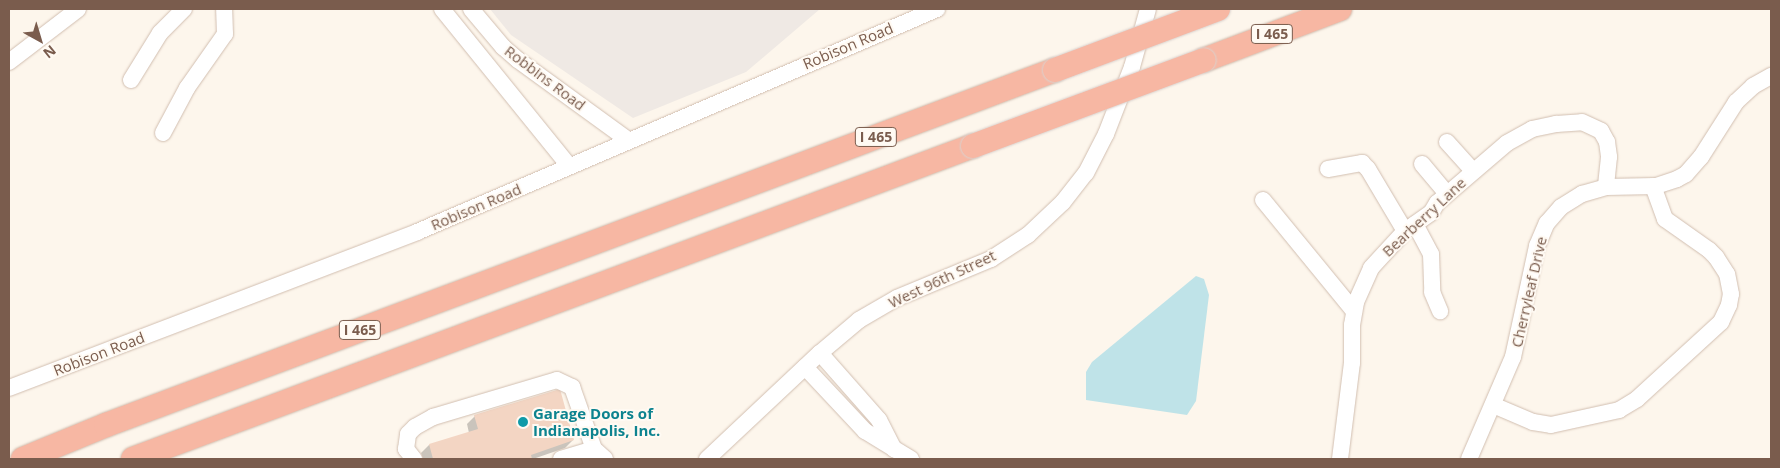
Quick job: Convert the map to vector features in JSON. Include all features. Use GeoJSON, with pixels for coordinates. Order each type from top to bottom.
{"type":"FeatureCollection","features":[{"type":"Feature","properties":{"kind":"highway","name":"I 465"},"geometry":{"type":"LineString","coordinates":[[23,459],[115,422],[1218,9]]}},
{"type":"Feature","properties":{"kind":"highway","name":"I 465"},"geometry":{"type":"LineString","coordinates":[[133,459],[1340,9]]}},
{"type":"Feature","properties":{"kind":"street"},"geometry":{"type":"LineString","coordinates":[[9,62],[78,9]]}},
{"type":"Feature","properties":{"kind":"street"},"geometry":{"type":"LineString","coordinates":[[131,80],[160,33],[184,9]]}},
{"type":"Feature","properties":{"kind":"street"},"geometry":{"type":"LineString","coordinates":[[163,133],[187,88],[225,34],[224,9]]}},
{"type":"Feature","properties":{"kind":"street"},"geometry":{"type":"LineString","coordinates":[[442,9],[569,166]]}},
{"type":"Feature","properties":{"kind":"street","name":"Robbins Road"},"geometry":{"type":"LineString","coordinates":[[470,9],[503,47],[518,60],[628,140]]}},
{"type":"Feature","properties":{"kind":"street","name":"Robison Road"},"geometry":{"type":"LineString","coordinates":[[9,388],[334,265],[492,201],[628,140],[937,9]]}},
{"type":"Feature","properties":{"kind":"street","name":"West 96th Street"},"geometry":{"type":"LineString","coordinates":[[707,459],[820,353],[859,320],[898,298],[991,259],[1028,235],[1064,202],[1086,173],[1106,134],[1132,67],[1148,9]]}},
{"type":"Feature","properties":{"kind":"street","name":"Cherryleaf Drive"},"geometry":{"type":"LineString","coordinates":[[1469,459],[1518,344],[1537,246],[1542,233],[1554,214],[1570,200],[1582,194],[1606,187],[1654,186],[1677,180],[1686,174],[1701,157],[1736,102],[1753,86],[1771,76]]}},
{"type":"Feature","properties":{"kind":"street","name":"Bearberry Lane"},"geometry":{"type":"LineString","coordinates":[[1340,459],[1352,362],[1356,302],[1371,268],[1410,227],[1431,213],[1437,203],[1507,143],[1532,129],[1556,124],[1582,122],[1600,131],[1607,142],[1609,157],[1606,187]]}},
{"type":"Feature","properties":{"kind":"street"},"geometry":{"type":"LineString","coordinates":[[1448,142],[1473,171]]}},
{"type":"Feature","properties":{"kind":"street"},"geometry":{"type":"LineString","coordinates":[[1328,169],[1362,164],[1368,169],[1431,254],[1432,292],[1440,311]]}},
{"type":"Feature","properties":{"kind":"street"},"geometry":{"type":"LineString","coordinates":[[1422,164],[1447,194]]}},
{"type":"Feature","properties":{"kind":"street"},"geometry":{"type":"LineString","coordinates":[[1493,405],[1533,422],[1551,425],[1619,410],[1637,399],[1722,322],[1731,294],[1727,274],[1709,250],[1665,219],[1654,186]]}},
{"type":"Feature","properties":{"kind":"street"},"geometry":{"type":"LineString","coordinates":[[1263,200],[1354,311]]}},
{"type":"Feature","properties":{"kind":"street"},"geometry":{"type":"LineString","coordinates":[[820,353],[879,420],[894,449]]}},
{"type":"Feature","properties":{"kind":"street"},"geometry":{"type":"LineString","coordinates":[[805,367],[865,431],[911,459]]}},
{"type":"Feature","properties":{"kind":"street"},"geometry":{"type":"LineString","coordinates":[[414,459],[406,449],[408,434],[414,427],[433,416],[557,380],[572,387],[599,454],[560,459]]}},
{"type":"Feature","properties":{"kind":"shaded area"},"geometry":{"type":"Polygon","coordinates":[[[490,9],[820,9],[746,72],[633,118],[511,35],[490,9]]]}},
{"type":"Feature","properties":{"kind":"water"},"geometry":{"type":"Polygon","coordinates":[[[1196,276],[1204,279],[1209,295],[1196,401],[1187,415],[1086,400],[1086,372],[1092,362],[1196,276]]]}},
{"type":"Feature","properties":{"kind":"building","name":"Garage Doors of Indianapolis, Inc."},"geometry":{"type":"Polygon","coordinates":[[[560,389],[574,440],[531,455],[532,459],[433,459],[429,444],[478,429],[474,415],[560,389]]]}},
{"type":"Feature","properties":{"kind":"place","name":"Garage Doors of Indianapolis, Inc."},"geometry":{"type":"Point","coordinates":[523,422]}}]}
